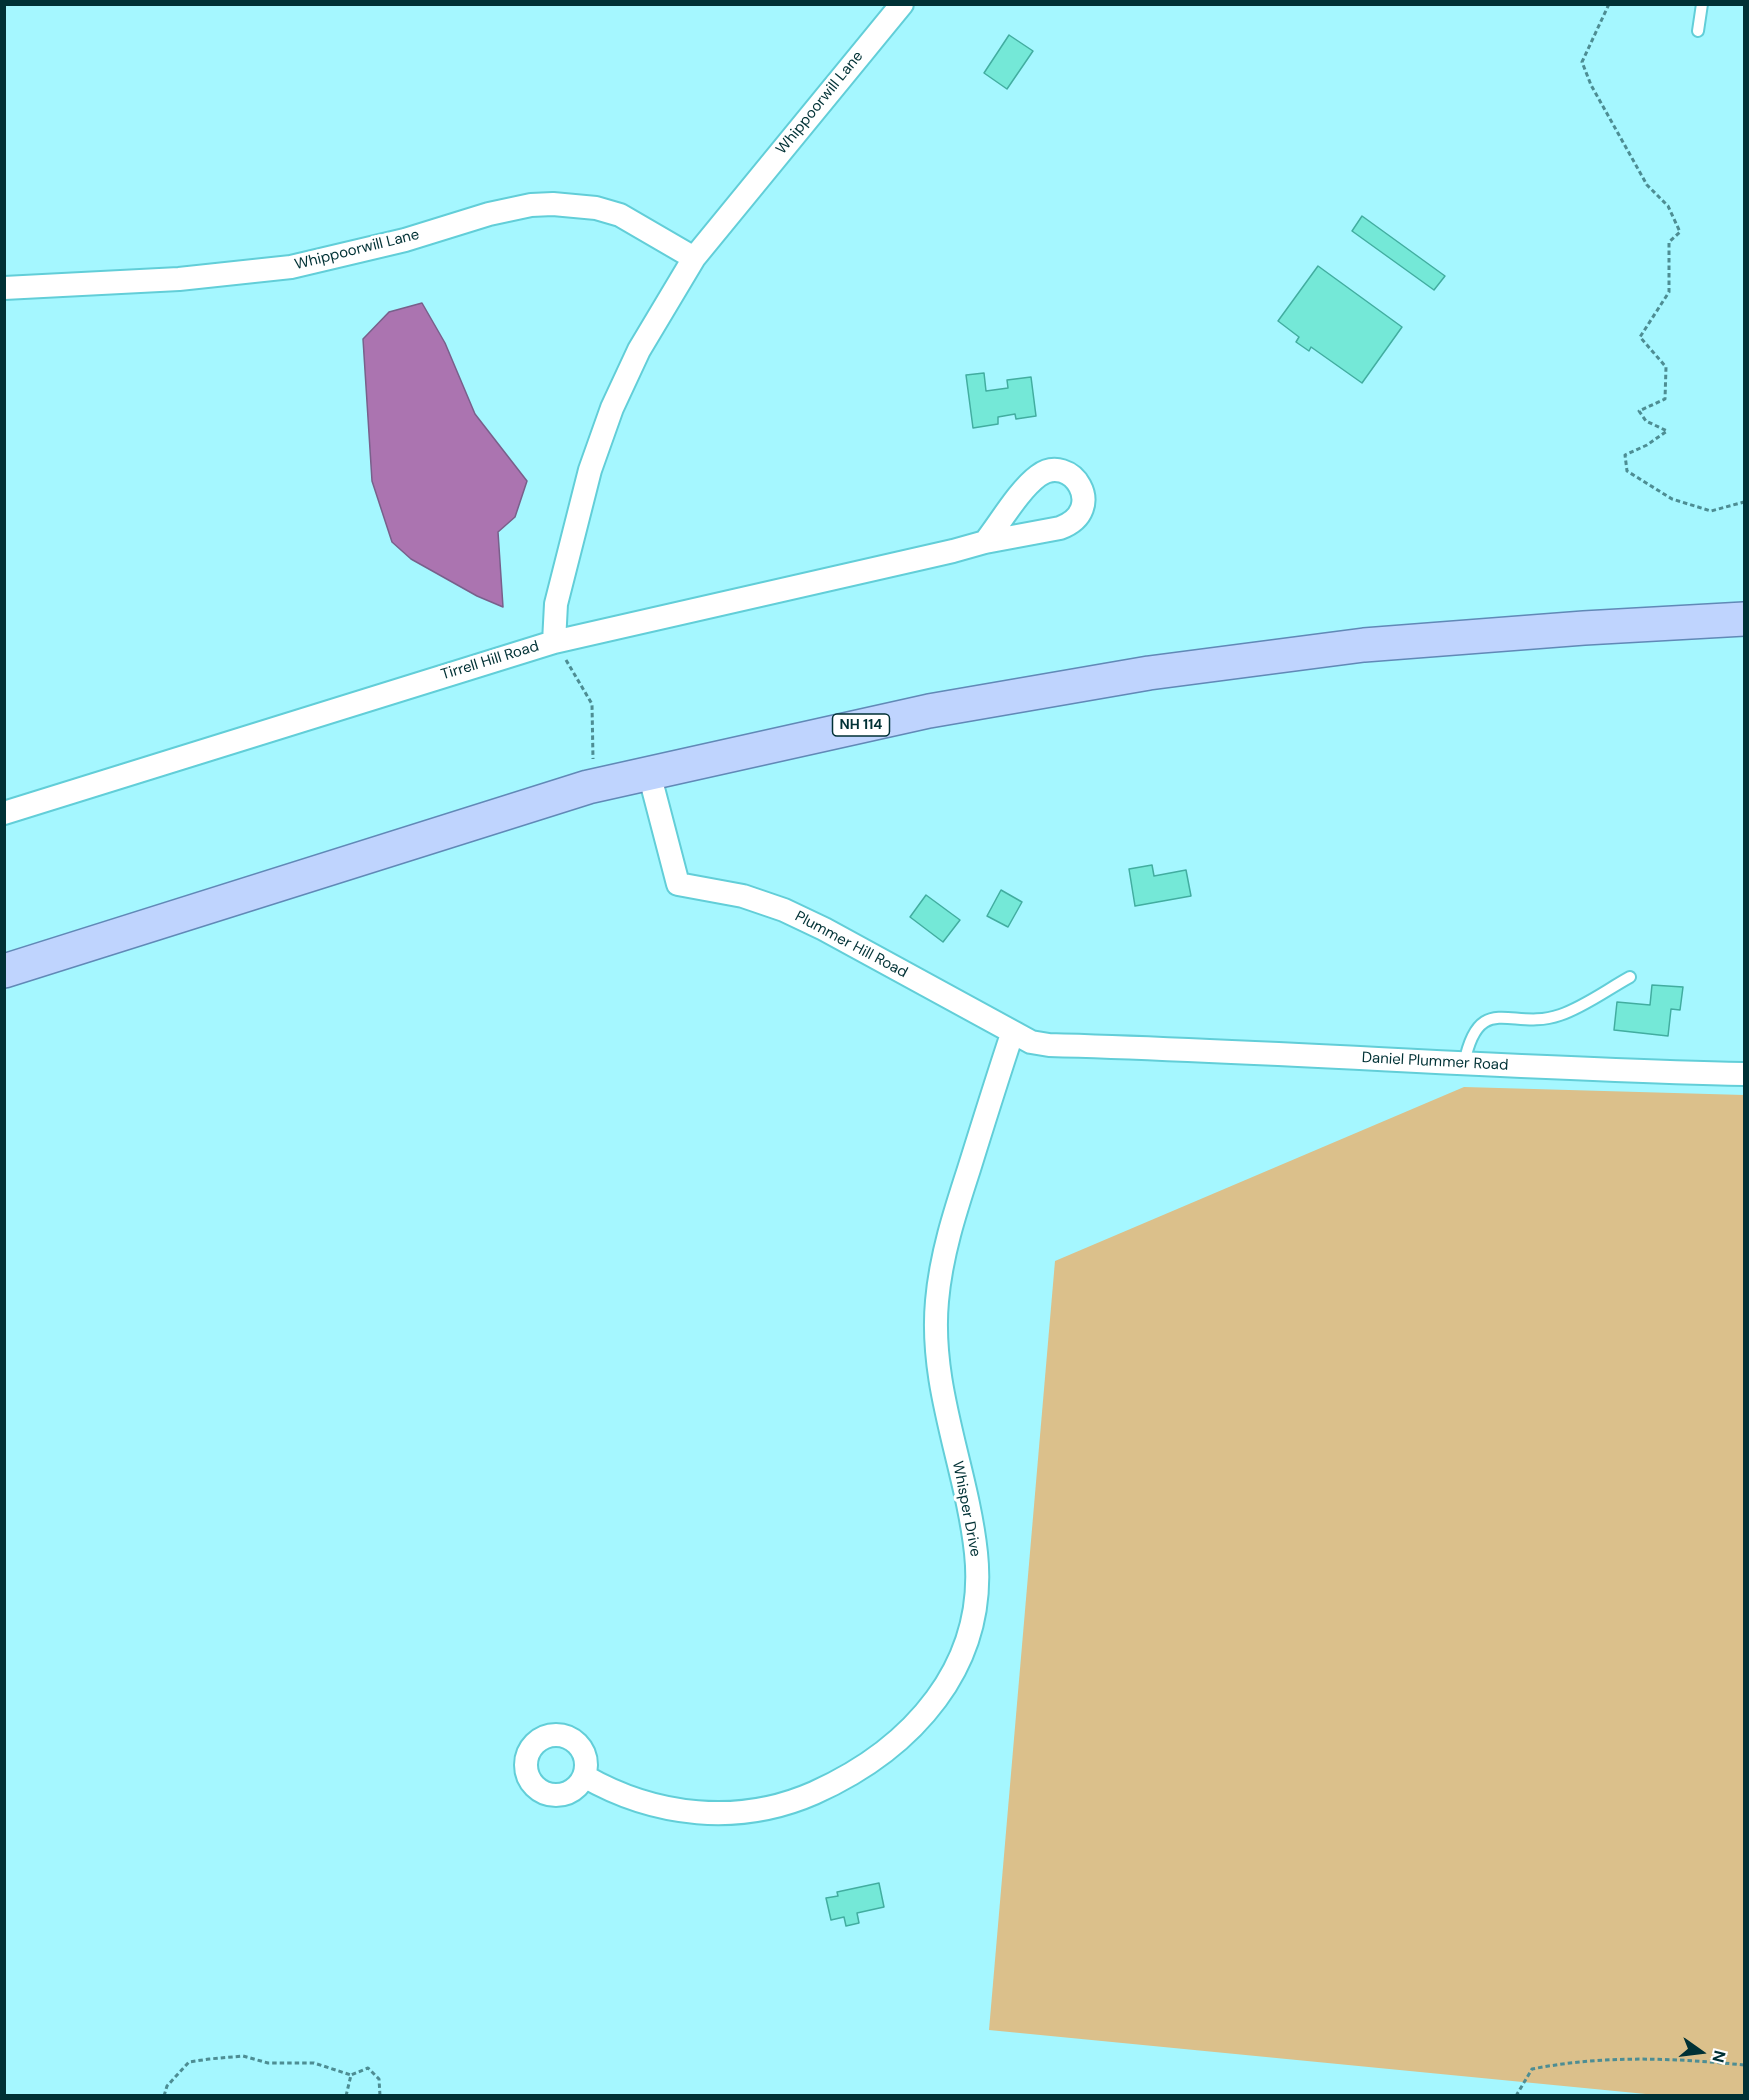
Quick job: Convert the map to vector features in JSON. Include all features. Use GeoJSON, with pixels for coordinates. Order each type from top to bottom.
{"type":"FeatureCollection","features":[{"type":"Feature","properties":{"kind":"main road","name":"NH 114"},"geometry":{"type":"LineString","coordinates":[[4,971],[588,787],[928,711],[1161,672],[1364,645],[1584,628],[1744,619]]}},
{"type":"Feature","properties":{"kind":"street","name":"Whippoorwill Lane"},"geometry":{"type":"LineString","coordinates":[[557,641],[558,595],[591,470],[612,408],[639,350],[694,258],[902,4]]}},
{"type":"Feature","properties":{"kind":"street","name":"Whippoorwill Lane"},"geometry":{"type":"LineString","coordinates":[[4,288],[179,279],[291,267],[405,240],[489,214],[531,205],[575,205],[620,215],[694,258]]}},
{"type":"Feature","properties":{"kind":"street","name":"Tirrell Hill Road"},"geometry":{"type":"LineString","coordinates":[[4,813],[557,641],[942,554],[985,542]]}},
{"type":"Feature","properties":{"kind":"street","name":"Plummer Hill Road"},"geometry":{"type":"LineString","coordinates":[[649,773],[678,884],[743,896],[784,910],[824,929],[1012,1034],[1049,1045],[1126,1047]]}},
{"type":"Feature","properties":{"kind":"street","name":"Whisper Drive"},"geometry":{"type":"LineString","coordinates":[[584,1776],[629,1797],[694,1813],[737,1813],[762,1810],[801,1798],[860,1768],[912,1729],[940,1697],[969,1636],[975,1609],[978,1574],[968,1509],[944,1405],[938,1362],[937,1300],[949,1234],[1012,1034]]}},
{"type":"Feature","properties":{"kind":"street","name":"Daniel Plummer Road"},"geometry":{"type":"LineString","coordinates":[[1126,1047],[1464,1064],[1744,1074]]}},
{"type":"Feature","properties":{"kind":"lane"},"geometry":{"type":"LineString","coordinates":[[1698,31],[1702,4]]}},
{"type":"Feature","properties":{"kind":"lane"},"geometry":{"type":"LineString","coordinates":[[1464,1064],[1468,1040],[1481,1023],[1506,1016],[1537,1020],[1561,1015],[1630,977]]}},
{"type":"Feature","properties":{"kind":"path"},"geometry":{"type":"LineString","coordinates":[[1609,4],[1582,62],[1591,86],[1647,185],[1668,206],[1680,231],[1669,242],[1669,292],[1640,337],[1666,367],[1665,399],[1639,411],[1646,421],[1667,431],[1647,445],[1625,455],[1627,471],[1672,499],[1711,511],[1744,502]]}},
{"type":"Feature","properties":{"kind":"path"},"geometry":{"type":"LineString","coordinates":[[557,641],[568,665],[592,704],[594,752],[588,787]]}},
{"type":"Feature","properties":{"kind":"path"},"geometry":{"type":"LineString","coordinates":[[164,2096],[167,2086],[189,2062],[243,2056],[268,2063],[314,2063],[351,2075],[368,2068],[379,2079],[380,2096]]}},
{"type":"Feature","properties":{"kind":"path"},"geometry":{"type":"LineString","coordinates":[[1516,2096],[1533,2069],[1564,2063],[1669,2058],[1744,2065]]}},
{"type":"Feature","properties":{"kind":"path"},"geometry":{"type":"LineString","coordinates":[[346,2096],[351,2075]]}},
{"type":"Feature","properties":{"kind":"shaded area"},"geometry":{"type":"Polygon","coordinates":[[[422,303],[445,343],[475,414],[527,481],[515,517],[498,532],[503,607],[477,596],[411,559],[392,542],[372,481],[363,339],[389,312],[422,303]]]}},
{"type":"Feature","properties":{"kind":"shaded area"},"geometry":{"type":"Polygon","coordinates":[[[1464,1087],[1744,1095],[1744,2095],[1656,2095],[989,2030],[1055,1261],[1464,1087]]]}},
{"type":"Feature","properties":{"kind":"building"},"geometry":{"type":"Polygon","coordinates":[[[1009,35],[1033,51],[1007,89],[984,73],[1009,35]]]}},
{"type":"Feature","properties":{"kind":"building"},"geometry":{"type":"Polygon","coordinates":[[[1362,216],[1445,276],[1434,290],[1352,231],[1362,216]]]}},
{"type":"Feature","properties":{"kind":"building"},"geometry":{"type":"Polygon","coordinates":[[[1318,266],[1402,327],[1362,383],[1311,347],[1309,351],[1296,342],[1299,337],[1278,321],[1318,266]]]}},
{"type":"Feature","properties":{"kind":"building"},"geometry":{"type":"Polygon","coordinates":[[[984,373],[986,391],[1008,388],[1007,380],[1031,377],[1036,416],[1016,419],[1015,414],[998,417],[998,424],[973,428],[966,375],[984,373]]]}},
{"type":"Feature","properties":{"kind":"building"},"geometry":{"type":"Polygon","coordinates":[[[1152,865],[1154,876],[1186,870],[1191,896],[1135,906],[1129,869],[1152,865]]]}},
{"type":"Feature","properties":{"kind":"building"},"geometry":{"type":"Polygon","coordinates":[[[1001,890],[1022,902],[1008,927],[987,916],[1001,890]]]}},
{"type":"Feature","properties":{"kind":"building"},"geometry":{"type":"Polygon","coordinates":[[[926,895],[960,920],[943,942],[910,917],[926,895]]]}},
{"type":"Feature","properties":{"kind":"building"},"geometry":{"type":"Polygon","coordinates":[[[1652,985],[1683,987],[1680,1010],[1671,1009],[1668,1036],[1614,1030],[1617,1002],[1650,1005],[1652,985]]]}},
{"type":"Feature","properties":{"kind":"building"},"geometry":{"type":"Polygon","coordinates":[[[879,1883],[884,1907],[857,1913],[859,1923],[846,1926],[844,1917],[831,1920],[826,1898],[838,1896],[837,1892],[879,1883]]]}}]}
